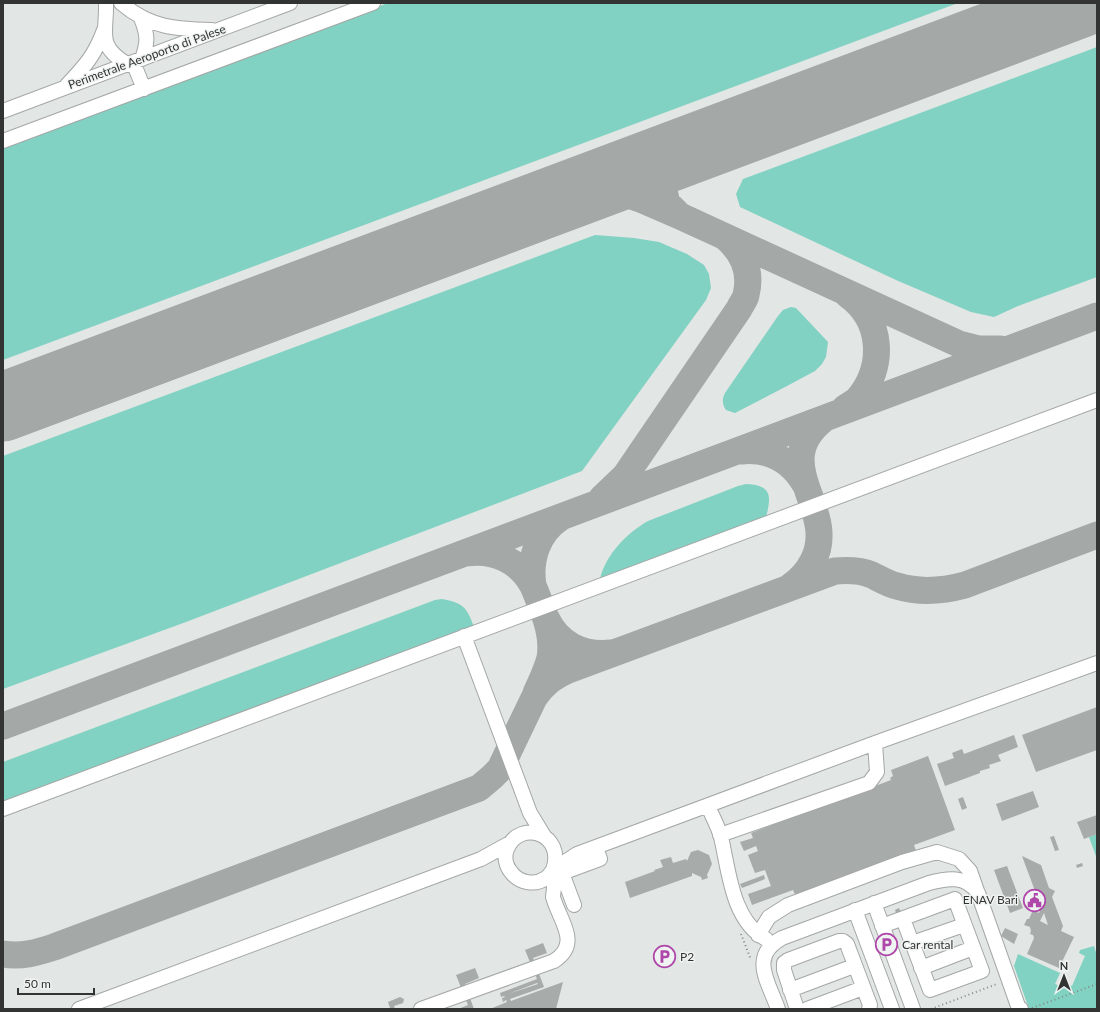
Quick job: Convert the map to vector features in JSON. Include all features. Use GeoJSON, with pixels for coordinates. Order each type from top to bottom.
{"type":"FeatureCollection","features":[{"type":"Feature","properties":{"kind":"street"},"geometry":{"type":"LineString","coordinates":[[106,3],[104,30],[106,44],[110,51],[134,62],[144,89]]}},
{"type":"Feature","properties":{"kind":"street"},"geometry":{"type":"LineString","coordinates":[[121,3],[141,18],[167,27],[220,30]]}},
{"type":"Feature","properties":{"kind":"street","name":"Perimetrale Aeroporto di Palese"},"geometry":{"type":"LineString","coordinates":[[3,111],[290,3]]}},
{"type":"Feature","properties":{"kind":"street"},"geometry":{"type":"LineString","coordinates":[[3,141],[373,3]]}},
{"type":"Feature","properties":{"kind":"street"},"geometry":{"type":"LineString","coordinates":[[134,62],[145,49],[147,35],[141,18]]}},
{"type":"Feature","properties":{"kind":"street"},"geometry":{"type":"LineString","coordinates":[[64,88],[94,54],[104,30]]}},
{"type":"Feature","properties":{"kind":"street"},"geometry":{"type":"LineString","coordinates":[[3,809],[1097,400]]}},
{"type":"Feature","properties":{"kind":"street"},"geometry":{"type":"LineString","coordinates":[[422,1009],[554,961],[560,957],[567,947],[568,940],[567,933],[553,896],[553,871],[556,863],[554,848],[550,841],[544,836],[530,813],[464,636]]}},
{"type":"Feature","properties":{"kind":"street"},"geometry":{"type":"LineString","coordinates":[[510,844],[507,850],[506,864],[514,876],[527,883],[541,881],[577,854],[875,743],[1097,663]]}},
{"type":"Feature","properties":{"kind":"street"},"geometry":{"type":"LineString","coordinates":[[720,836],[869,783],[877,772],[875,743]]}},
{"type":"Feature","properties":{"kind":"street"},"geometry":{"type":"LineString","coordinates":[[708,806],[720,836],[732,889],[746,920],[758,935],[773,943]]}},
{"type":"Feature","properties":{"kind":"street"},"geometry":{"type":"LineString","coordinates":[[79,1009],[481,859],[510,844],[515,839],[526,833],[531,828],[529,818],[530,813]]}},
{"type":"Feature","properties":{"kind":"street"},"geometry":{"type":"LineString","coordinates":[[526,833],[544,836]]}},
{"type":"Feature","properties":{"kind":"street"},"geometry":{"type":"LineString","coordinates":[[554,848],[577,854]]}},
{"type":"Feature","properties":{"kind":"street"},"geometry":{"type":"LineString","coordinates":[[574,906],[562,873],[600,859],[596,848]]}},
{"type":"Feature","properties":{"kind":"street"},"geometry":{"type":"LineString","coordinates":[[758,935],[768,917],[788,905],[902,862],[937,852],[959,859],[970,871],[1021,1008]]}},
{"type":"Feature","properties":{"kind":"street"},"geometry":{"type":"LineString","coordinates":[[481,859],[506,864]]}},
{"type":"Feature","properties":{"kind":"street"},"geometry":{"type":"LineString","coordinates":[[778,1009],[766,977],[763,961],[768,948],[773,943],[782,938],[929,883],[950,879],[965,881],[978,893]]}},
{"type":"Feature","properties":{"kind":"street"},"geometry":{"type":"LineString","coordinates":[[534,883],[553,896]]}},
{"type":"Feature","properties":{"kind":"street"},"geometry":{"type":"LineString","coordinates":[[882,926],[955,899],[982,971],[930,990],[903,919]]}},
{"type":"Feature","properties":{"kind":"street"},"geometry":{"type":"LineString","coordinates":[[874,903],[912,1009]]}},
{"type":"Feature","properties":{"kind":"street"},"geometry":{"type":"LineString","coordinates":[[856,910],[892,1009]]}},
{"type":"Feature","properties":{"kind":"street"},"geometry":{"type":"LineString","coordinates":[[917,955],[964,925]]}},
{"type":"Feature","properties":{"kind":"street"},"geometry":{"type":"LineString","coordinates":[[797,1009],[784,970],[784,963],[802,954],[839,941],[843,941],[846,944],[870,1005],[869,1009]]}},
{"type":"Feature","properties":{"kind":"street"},"geometry":{"type":"LineString","coordinates":[[896,962],[917,955],[973,948]]}},
{"type":"Feature","properties":{"kind":"street"},"geometry":{"type":"LineString","coordinates":[[790,990],[856,970],[876,966]]}},
{"type":"Feature","properties":{"kind":"street"},"geometry":{"type":"LineString","coordinates":[[807,1009],[863,988]]}},
{"type":"Feature","properties":{"kind":"path"},"geometry":{"type":"LineString","coordinates":[[931,1009],[1002,982]]}},
{"type":"Feature","properties":{"kind":"path"},"geometry":{"type":"LineString","coordinates":[[1021,1008],[1097,984]]}},
{"type":"Feature","properties":{"kind":"green space"},"geometry":{"type":"Polygon","coordinates":[[[388,3],[958,3],[3,360],[3,147],[388,3]]]}},
{"type":"Feature","properties":{"kind":"green space"},"geometry":{"type":"Polygon","coordinates":[[[1097,47],[1097,277],[1018,306],[994,317],[971,312],[896,280],[740,207],[736,194],[743,179],[1097,47]]]}},
{"type":"Feature","properties":{"kind":"green space"},"geometry":{"type":"Polygon","coordinates":[[[595,235],[634,238],[659,242],[687,254],[704,265],[709,274],[711,288],[706,300],[582,471],[186,622],[3,689],[3,456],[595,235]]]}},
{"type":"Feature","properties":{"kind":"green space"},"geometry":{"type":"Polygon","coordinates":[[[791,307],[796,308],[828,342],[826,357],[822,364],[815,371],[735,413],[726,410],[723,402],[725,393],[778,316],[783,310],[791,307]]]}},
{"type":"Feature","properties":{"kind":"green space"},"geometry":{"type":"Polygon","coordinates":[[[746,484],[761,486],[768,493],[769,503],[766,517],[600,579],[607,561],[618,545],[640,526],[648,521],[746,484]]]}},
{"type":"Feature","properties":{"kind":"green space"},"geometry":{"type":"Polygon","coordinates":[[[442,599],[460,604],[466,610],[474,627],[3,803],[3,762],[435,600],[442,599]]]}},
{"type":"Feature","properties":{"kind":"green space"},"geometry":{"type":"Polygon","coordinates":[[[1097,834],[1097,859],[1089,837],[1097,834]]]}},
{"type":"Feature","properties":{"kind":"green space"},"geometry":{"type":"Polygon","coordinates":[[[1094,946],[1097,956],[1097,1009],[1029,1009],[1014,966],[1018,954],[1060,973],[1055,984],[1063,987],[1065,983],[1072,986],[1085,956],[1079,953],[1080,950],[1094,946]]]}},
{"type":"Feature","properties":{"kind":"building"},"geometry":{"type":"Polygon","coordinates":[[[1097,707],[1097,750],[1036,772],[1022,735],[1097,707]]]}},
{"type":"Feature","properties":{"kind":"building"},"geometry":{"type":"Polygon","coordinates":[[[1014,735],[1018,747],[998,755],[1001,761],[989,765],[990,768],[980,771],[980,773],[945,786],[937,764],[954,758],[952,753],[962,749],[964,754],[1014,735]]]}},
{"type":"Feature","properties":{"kind":"building"},"geometry":{"type":"Polygon","coordinates":[[[928,756],[955,830],[914,845],[917,854],[797,899],[793,890],[752,905],[748,894],[771,886],[765,870],[755,873],[748,855],[758,851],[756,846],[744,851],[740,842],[753,838],[751,833],[891,780],[890,778],[893,776],[891,770],[928,756]]]}},
{"type":"Feature","properties":{"kind":"building"},"geometry":{"type":"Polygon","coordinates":[[[1033,791],[1039,807],[1002,821],[996,804],[1033,791]]]}},
{"type":"Feature","properties":{"kind":"building"},"geometry":{"type":"Polygon","coordinates":[[[963,797],[967,808],[962,810],[958,799],[963,797]]]}},
{"type":"Feature","properties":{"kind":"building"},"geometry":{"type":"Polygon","coordinates":[[[1097,815],[1097,834],[1084,839],[1077,822],[1097,815]]]}},
{"type":"Feature","properties":{"kind":"building"},"geometry":{"type":"Polygon","coordinates":[[[1054,836],[1059,850],[1055,851],[1050,837],[1054,836]]]}},
{"type":"Feature","properties":{"kind":"building"},"geometry":{"type":"Polygon","coordinates":[[[698,850],[709,855],[712,864],[707,875],[708,878],[702,880],[701,877],[692,873],[692,876],[630,898],[625,882],[663,867],[660,860],[671,857],[673,863],[686,859],[687,861],[691,852],[698,850]]]}},
{"type":"Feature","properties":{"kind":"building"},"geometry":{"type":"Polygon","coordinates":[[[1022,856],[1041,865],[1049,888],[1055,891],[1052,897],[1063,926],[1061,931],[1074,937],[1059,968],[1027,954],[1034,938],[1033,935],[1030,934],[1030,927],[1024,925],[1027,919],[1029,919],[1033,910],[1039,913],[1041,907],[1022,856]],[[1044,913],[1040,921],[1048,925],[1044,913]]]}},
{"type":"Feature","properties":{"kind":"building"},"geometry":{"type":"Polygon","coordinates":[[[1082,863],[1083,866],[1077,868],[1076,865],[1082,863]]]}},
{"type":"Feature","properties":{"kind":"building"},"geometry":{"type":"Polygon","coordinates":[[[1007,866],[1023,908],[1010,913],[994,870],[1007,866]]]}},
{"type":"Feature","properties":{"kind":"building"},"geometry":{"type":"Polygon","coordinates":[[[764,875],[765,879],[742,888],[740,884],[764,875]]]}},
{"type":"Feature","properties":{"kind":"building"},"geometry":{"type":"Polygon","coordinates":[[[899,908],[902,914],[897,916],[895,910],[899,908]]]}},
{"type":"Feature","properties":{"kind":"building"},"geometry":{"type":"Polygon","coordinates":[[[1005,928],[1018,934],[1014,944],[1001,936],[1005,928]]]}},
{"type":"Feature","properties":{"kind":"building"},"geometry":{"type":"Polygon","coordinates":[[[543,943],[547,953],[533,958],[544,987],[510,999],[511,1001],[563,982],[556,1009],[490,1009],[507,1002],[506,1000],[503,1002],[502,998],[505,997],[501,997],[500,993],[537,979],[525,950],[543,943]],[[537,983],[508,994],[538,984],[537,983]]]}},
{"type":"Feature","properties":{"kind":"building"},"geometry":{"type":"Polygon","coordinates":[[[475,968],[479,978],[465,984],[474,1009],[458,1009],[468,1005],[456,975],[475,968]]]}},
{"type":"Feature","properties":{"kind":"building"},"geometry":{"type":"Polygon","coordinates":[[[400,997],[404,999],[403,1003],[394,1006],[395,1009],[390,1008],[388,1002],[400,997]]]}},
{"type":"Feature","properties":{"kind":"taxiway"},"geometry":{"type":"LineString","coordinates":[[680,216],[667,203],[663,188],[665,174],[674,161],[690,150]]}},
{"type":"Feature","properties":{"kind":"taxiway"},"geometry":{"type":"LineString","coordinates":[[568,196],[607,191],[626,194],[643,200],[959,344],[979,349],[1000,349]]}},
{"type":"Feature","properties":{"kind":"taxiway"},"geometry":{"type":"LineString","coordinates":[[602,498],[625,476],[745,299],[748,286],[747,270],[737,249],[725,237]]}},
{"type":"Feature","properties":{"kind":"taxiway"},"geometry":{"type":"LineString","coordinates":[[845,408],[855,402],[867,386],[873,373],[876,359],[874,330],[860,305],[848,295]]}},
{"type":"Feature","properties":{"kind":"taxiway"},"geometry":{"type":"LineString","coordinates":[[3,726],[1097,316]]}},
{"type":"Feature","properties":{"kind":"taxiway"},"geometry":{"type":"LineString","coordinates":[[791,586],[801,578],[809,568],[813,561],[819,542],[818,523],[802,470],[802,452],[808,435],[825,418]]}},
{"type":"Feature","properties":{"kind":"taxiway"},"geometry":{"type":"LineString","coordinates":[[741,451],[761,452],[778,457],[793,468],[805,484]]}},
{"type":"Feature","properties":{"kind":"taxiway"},"geometry":{"type":"LineString","coordinates":[[533,586],[532,567],[536,548],[546,531],[560,518]]}},
{"type":"Feature","properties":{"kind":"taxiway"},"geometry":{"type":"LineString","coordinates":[[3,954],[28,954],[54,947],[479,788],[500,769],[537,693],[549,681],[568,670],[835,571],[863,572],[894,585],[914,590],[948,589],[965,585],[1097,535]]}},
{"type":"Feature","properties":{"kind":"taxiway"},"geometry":{"type":"LineString","coordinates":[[467,553],[487,553],[505,558],[527,576],[533,587],[542,607],[551,645],[549,662],[536,693]]}},
{"type":"Feature","properties":{"kind":"taxiway"},"geometry":{"type":"LineString","coordinates":[[546,618],[557,635],[572,646],[590,652],[611,653]]}},
{"type":"Feature","properties":{"kind":"runway"},"geometry":{"type":"LineString","coordinates":[[3,407],[1081,3]]}},
{"type":"Feature","properties":{"kind":"place","name":"ENAV Bari"},"geometry":{"type":"Point","coordinates":[1034,900]}},
{"type":"Feature","properties":{"kind":"place","name":"Car rental"},"geometry":{"type":"Point","coordinates":[886,945]}},
{"type":"Feature","properties":{"kind":"place","name":"P2"},"geometry":{"type":"Point","coordinates":[665,957]}}]}
